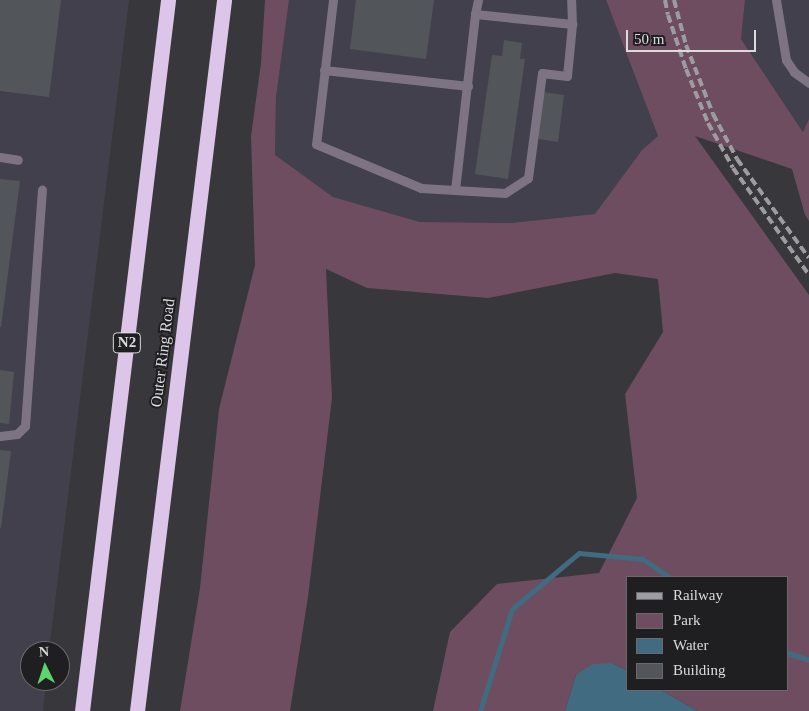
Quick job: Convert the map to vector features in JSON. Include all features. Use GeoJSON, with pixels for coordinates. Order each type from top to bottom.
{"type":"FeatureCollection","features":[{"type":"Feature","properties":{"kind":"highway","name":"N2"},"geometry":{"type":"LineString","coordinates":[[82,711],[168,0]]}},
{"type":"Feature","properties":{"kind":"highway","name":"Outer Ring Road"},"geometry":{"type":"LineString","coordinates":[[138,711],[224,0]]}},
{"type":"Feature","properties":{"kind":"lane"},"geometry":{"type":"LineString","coordinates":[[333,0],[316,144],[421,188],[505,193],[528,178],[542,73],[568,76],[572,24],[571,0]]}},
{"type":"Feature","properties":{"kind":"lane"},"geometry":{"type":"LineString","coordinates":[[455,190],[478,0]]}},
{"type":"Feature","properties":{"kind":"lane"},"geometry":{"type":"LineString","coordinates":[[776,0],[786,60],[794,72],[809,83]]}},
{"type":"Feature","properties":{"kind":"lane"},"geometry":{"type":"LineString","coordinates":[[475,14],[572,24]]}},
{"type":"Feature","properties":{"kind":"lane"},"geometry":{"type":"LineString","coordinates":[[324,70],[468,86]]}},
{"type":"Feature","properties":{"kind":"lane"},"geometry":{"type":"LineString","coordinates":[[0,157],[18,160]]}},
{"type":"Feature","properties":{"kind":"lane"},"geometry":{"type":"LineString","coordinates":[[0,436],[17,434],[25,426],[42,190]]}},
{"type":"Feature","properties":{"kind":"shaded area"},"geometry":{"type":"Polygon","coordinates":[[[0,0],[129,0],[50,641],[20,641],[20,691],[45,691],[43,711],[0,711],[0,0]]]}},
{"type":"Feature","properties":{"kind":"shaded area"},"geometry":{"type":"Polygon","coordinates":[[[289,0],[606,0],[658,136],[642,150],[596,214],[511,223],[420,222],[332,197],[275,155],[276,98],[289,0]]]}},
{"type":"Feature","properties":{"kind":"shaded area"},"geometry":{"type":"Polygon","coordinates":[[[745,0],[809,0],[809,119],[804,133],[741,39],[745,0]]]}},
{"type":"Feature","properties":{"kind":"green space"},"geometry":{"type":"Polygon","coordinates":[[[265,0],[289,0],[276,98],[275,155],[333,197],[420,222],[511,223],[595,214],[642,150],[658,136],[606,0],[745,0],[741,39],[803,132],[809,119],[809,221],[805,215],[792,169],[695,136],[809,295],[809,711],[697,711],[663,691],[789,691],[789,576],[626,576],[626,670],[612,663],[576,675],[565,711],[433,711],[450,632],[497,584],[599,573],[637,498],[625,394],[663,332],[658,279],[615,273],[488,298],[367,288],[326,269],[332,398],[308,597],[290,711],[180,711],[200,588],[219,409],[255,265],[251,136],[261,63],[265,0]]]}},
{"type":"Feature","properties":{"kind":"water"},"geometry":{"type":"Polygon","coordinates":[[[612,663],[626,670],[626,691],[663,691],[697,711],[565,711],[576,675],[593,664],[612,663]]]}},
{"type":"Feature","properties":{"kind":"building"},"geometry":{"type":"Polygon","coordinates":[[[0,0],[61,0],[49,97],[0,91],[0,0]]]}},
{"type":"Feature","properties":{"kind":"building"},"geometry":{"type":"Polygon","coordinates":[[[356,0],[434,0],[426,59],[350,49],[356,0]]]}},
{"type":"Feature","properties":{"kind":"building"},"geometry":{"type":"Polygon","coordinates":[[[504,40],[522,43],[520,59],[525,59],[508,179],[475,174],[492,55],[502,56],[504,40]]]}},
{"type":"Feature","properties":{"kind":"building"},"geometry":{"type":"Polygon","coordinates":[[[543,92],[564,95],[558,142],[538,139],[543,92]]]}},
{"type":"Feature","properties":{"kind":"building"},"geometry":{"type":"Polygon","coordinates":[[[0,179],[20,181],[1,327],[0,327],[0,179]]]}},
{"type":"Feature","properties":{"kind":"building"},"geometry":{"type":"Polygon","coordinates":[[[0,370],[14,372],[9,424],[0,423],[0,370]]]}},
{"type":"Feature","properties":{"kind":"building"},"geometry":{"type":"Polygon","coordinates":[[[0,450],[11,451],[1,528],[0,528],[0,450]]]}},
{"type":"Feature","properties":{"kind":"waterway"},"geometry":{"type":"LineString","coordinates":[[480,711],[512,609],[579,553],[643,559],[668,576]]}},
{"type":"Feature","properties":{"kind":"waterway"},"geometry":{"type":"LineString","coordinates":[[789,653],[809,660]]}},
{"type":"Feature","properties":{"kind":"railway"},"geometry":{"type":"LineString","coordinates":[[665,0],[686,69],[708,123],[733,168],[809,275]]}},
{"type":"Feature","properties":{"kind":"railway"},"geometry":{"type":"LineString","coordinates":[[674,0],[686,45],[713,114],[737,159],[809,258]]}}]}
